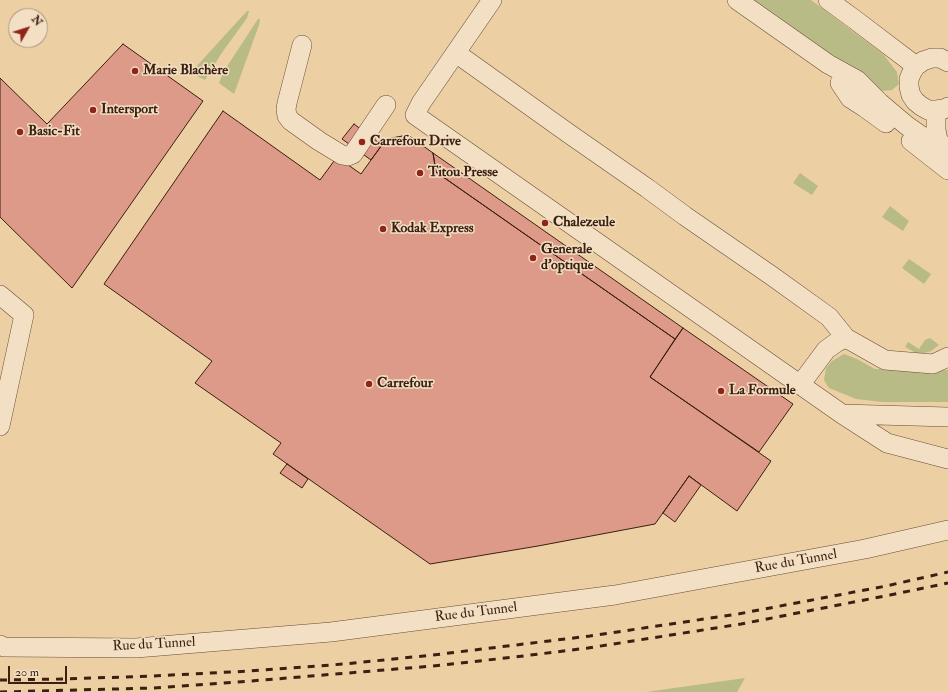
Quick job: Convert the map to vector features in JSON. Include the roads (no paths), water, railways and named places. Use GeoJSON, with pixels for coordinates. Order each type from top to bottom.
{"type":"FeatureCollection","features":[{"type":"Feature","properties":{"kind":"street"},"geometry":{"type":"LineString","coordinates":[[492,0],[421,103],[415,115],[842,414],[887,443],[948,459]]}},
{"type":"Feature","properties":{"kind":"street"},"geometry":{"type":"LineString","coordinates":[[738,0],[828,64],[857,80],[880,103],[906,124],[923,137],[948,150]]}},
{"type":"Feature","properties":{"kind":"street"},"geometry":{"type":"LineString","coordinates":[[828,0],[916,66]]}},
{"type":"Feature","properties":{"kind":"street"},"geometry":{"type":"LineString","coordinates":[[302,44],[287,103],[287,116],[291,121],[319,141],[348,156],[354,154],[386,105]]}},
{"type":"Feature","properties":{"kind":"street"},"geometry":{"type":"LineString","coordinates":[[456,53],[685,216],[829,316],[846,338],[885,360],[933,364],[948,357]]}},
{"type":"Feature","properties":{"kind":"street"},"geometry":{"type":"LineString","coordinates":[[948,62],[940,58],[932,58],[923,61],[916,66],[909,79],[909,87],[915,101],[928,110],[942,109],[936,130],[938,140],[948,150]]}},
{"type":"Feature","properties":{"kind":"street"},"geometry":{"type":"LineString","coordinates":[[840,82],[850,98],[948,170]]}},
{"type":"Feature","properties":{"kind":"street"},"geometry":{"type":"LineString","coordinates":[[880,103],[902,100],[911,94]]}},
{"type":"Feature","properties":{"kind":"street"},"geometry":{"type":"LineString","coordinates":[[0,294],[24,314],[0,426]]}},
{"type":"Feature","properties":{"kind":"street"},"geometry":{"type":"LineString","coordinates":[[800,385],[826,350],[837,342],[846,338]]}},
{"type":"Feature","properties":{"kind":"street"},"geometry":{"type":"LineString","coordinates":[[842,414],[948,417]]}},
{"type":"Feature","properties":{"kind":"street","name":"Rue du Tunnel"},"geometry":{"type":"LineString","coordinates":[[0,645],[4,647],[136,648],[331,632],[615,595],[865,549],[948,530]]}},
{"type":"Feature","properties":{"kind":"railway"},"geometry":{"type":"LineString","coordinates":[[0,680],[153,676],[250,671],[344,664],[433,655],[590,636],[738,614],[886,586],[948,572]]}},
{"type":"Feature","properties":{"kind":"railway"},"geometry":{"type":"LineString","coordinates":[[0,692],[153,688],[433,666],[515,657],[588,648],[741,624],[948,583]]}},
{"type":"Feature","properties":{"kind":"place","name":"Marie Blachère"},"geometry":{"type":"Point","coordinates":[135,71]}},
{"type":"Feature","properties":{"kind":"place","name":"Intersport"},"geometry":{"type":"Point","coordinates":[93,110]}},
{"type":"Feature","properties":{"kind":"place","name":"Basic-Fit"},"geometry":{"type":"Point","coordinates":[20,132]}},
{"type":"Feature","properties":{"kind":"place","name":"Carrefour Drive"},"geometry":{"type":"Point","coordinates":[362,142]}},
{"type":"Feature","properties":{"kind":"place","name":"Titou Presse"},"geometry":{"type":"Point","coordinates":[420,173]}},
{"type":"Feature","properties":{"kind":"place","name":"Chalezeule"},"geometry":{"type":"Point","coordinates":[545,223]}},
{"type":"Feature","properties":{"kind":"place","name":"Kodak Express"},"geometry":{"type":"Point","coordinates":[383,229]}},
{"type":"Feature","properties":{"kind":"place","name":"Generale d'optique"},"geometry":{"type":"Point","coordinates":[533,258]}},
{"type":"Feature","properties":{"kind":"place","name":"Carrefour"},"geometry":{"type":"Point","coordinates":[369,384]}},
{"type":"Feature","properties":{"kind":"place","name":"La Formule"},"geometry":{"type":"Point","coordinates":[721,391]}}]}
